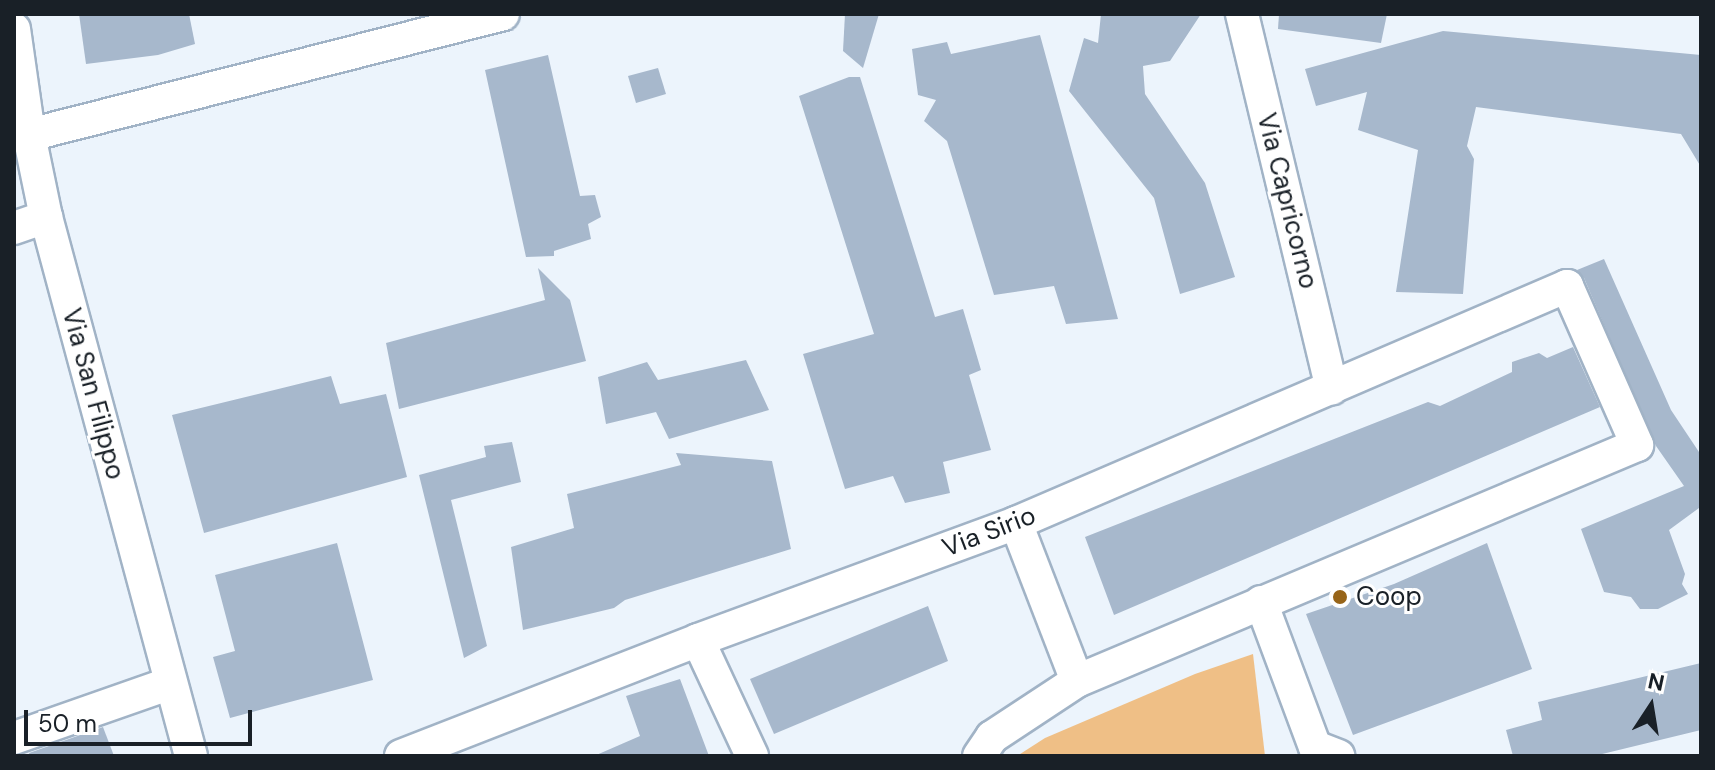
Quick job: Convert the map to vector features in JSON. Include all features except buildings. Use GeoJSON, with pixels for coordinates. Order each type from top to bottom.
{"type":"FeatureCollection","features":[{"type":"Feature","properties":{"kind":"street"},"geometry":{"type":"LineString","coordinates":[[29,135],[503,14]]}},
{"type":"Feature","properties":{"kind":"street","name":"Via Capricorno"},"geometry":{"type":"LineString","coordinates":[[1242,14],[1332,388]]}},
{"type":"Feature","properties":{"kind":"street","name":"Via San Filippo"},"geometry":{"type":"LineString","coordinates":[[14,29],[29,135],[46,217],[191,756]]}},
{"type":"Feature","properties":{"kind":"street"},"geometry":{"type":"LineString","coordinates":[[14,228],[46,217]]}},
{"type":"Feature","properties":{"kind":"street","name":"Via Sirio"},"geometry":{"type":"LineString","coordinates":[[401,756],[698,640],[1016,523],[1567,286],[1637,445],[1261,602]]}},
{"type":"Feature","properties":{"kind":"street"},"geometry":{"type":"LineString","coordinates":[[1016,523],[1077,681]]}},
{"type":"Feature","properties":{"kind":"street"},"geometry":{"type":"LineString","coordinates":[[979,756],[992,737],[1077,681],[1261,602],[1315,747],[1338,756]]}},
{"type":"Feature","properties":{"kind":"street"},"geometry":{"type":"LineString","coordinates":[[698,640],[752,756]]}},
{"type":"Feature","properties":{"kind":"street"},"geometry":{"type":"LineString","coordinates":[[14,738],[171,683]]}},
{"type":"Feature","properties":{"kind":"shaded area"},"geometry":{"type":"Polygon","coordinates":[[[1253,654],[1265,756],[1017,756],[1045,738],[1195,674],[1253,654]]]}},
{"type":"Feature","properties":{"kind":"place","name":"Coop"},"geometry":{"type":"Point","coordinates":[1340,597]}}]}
